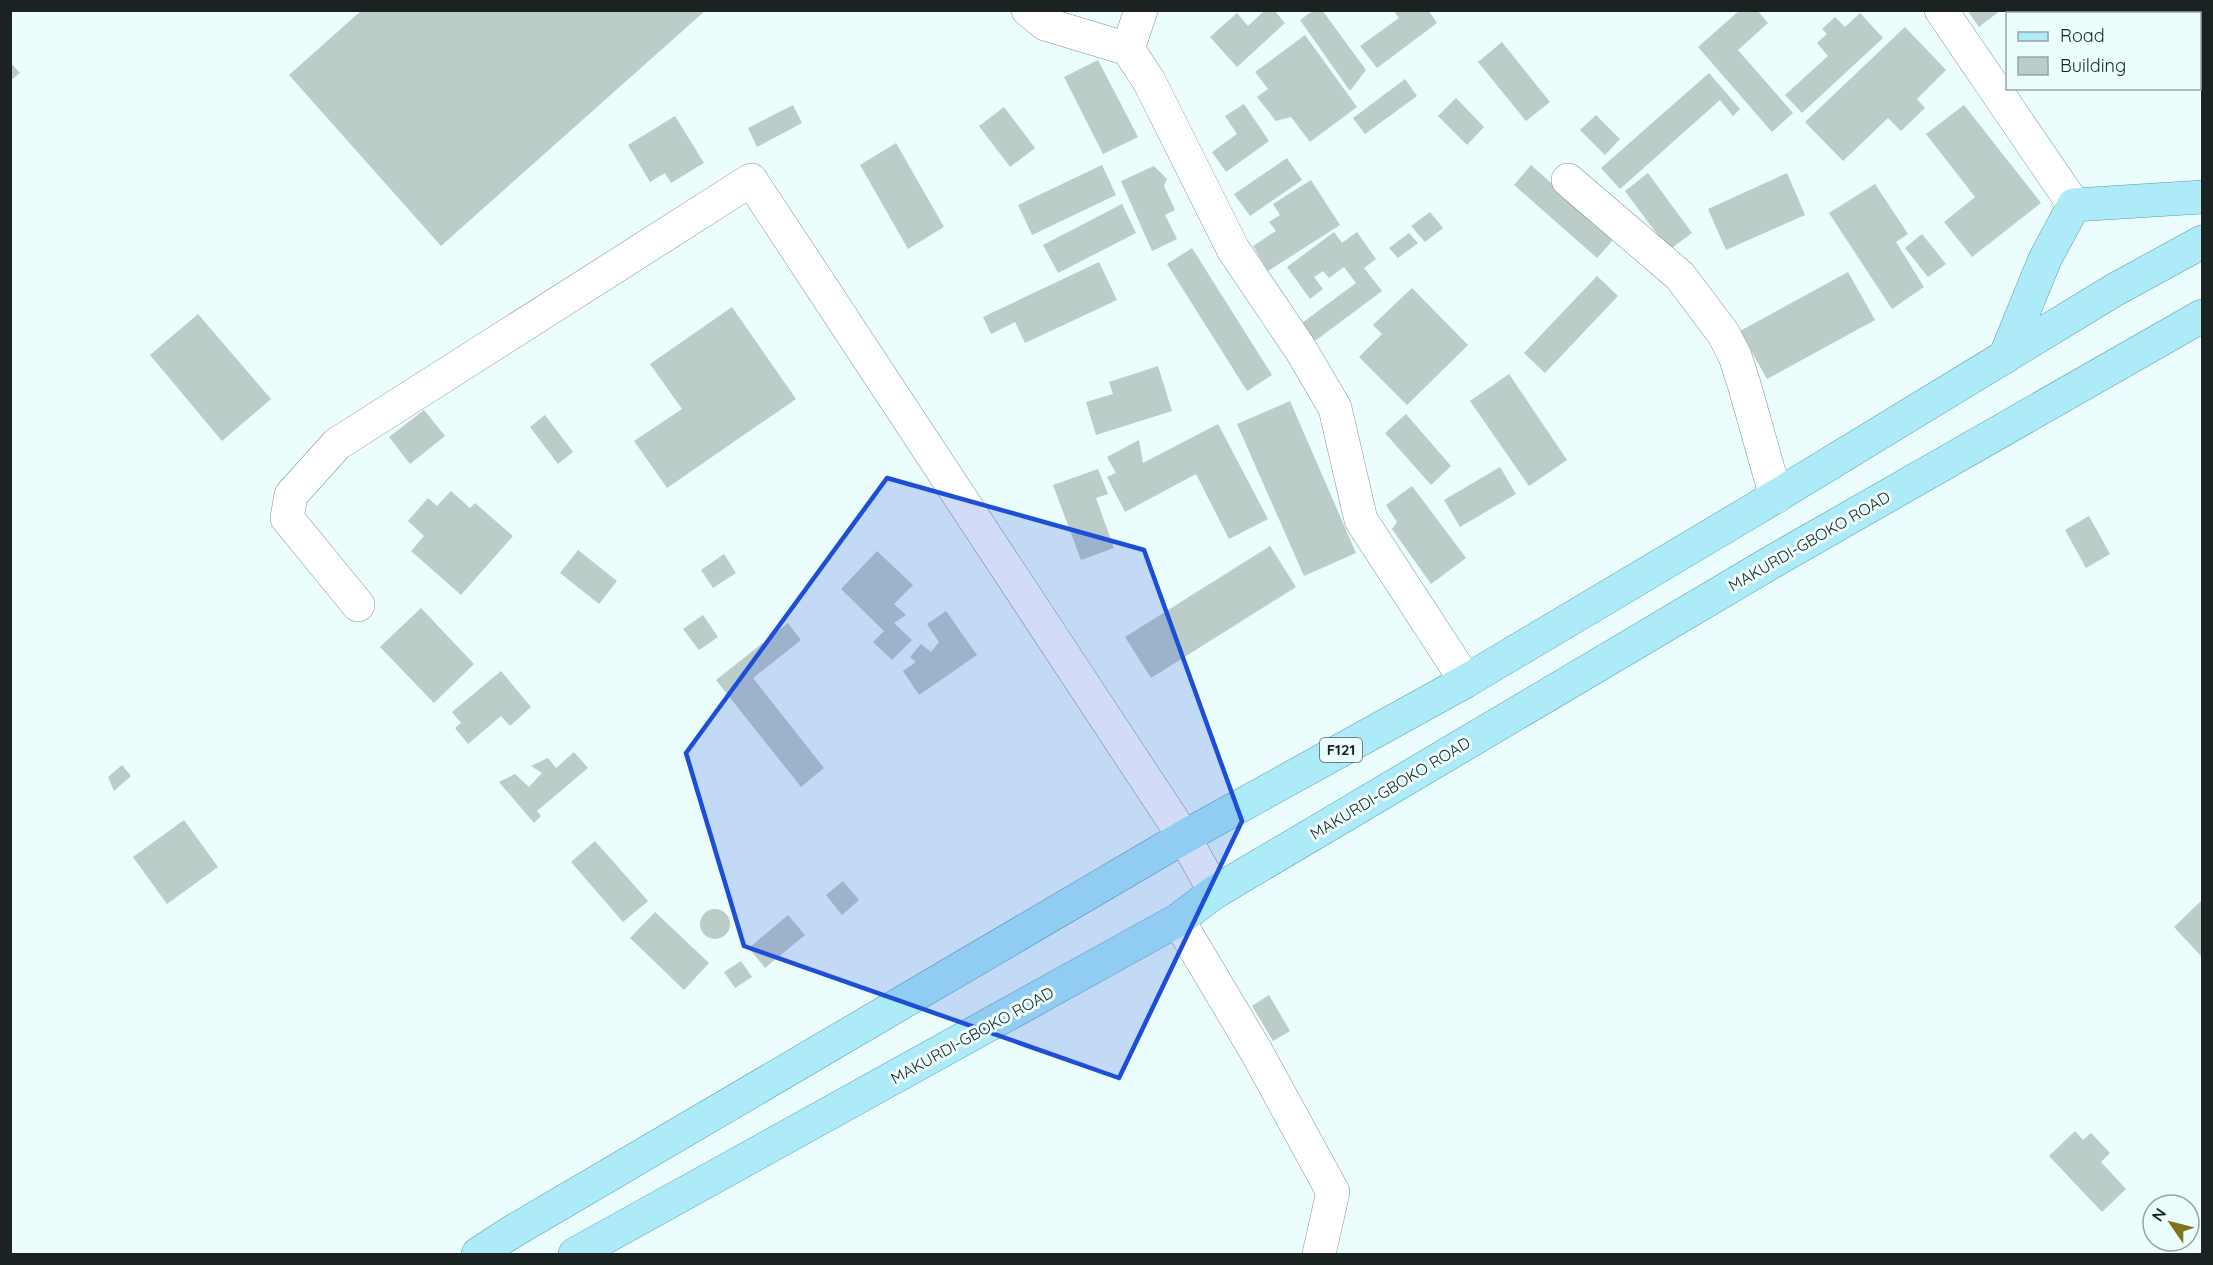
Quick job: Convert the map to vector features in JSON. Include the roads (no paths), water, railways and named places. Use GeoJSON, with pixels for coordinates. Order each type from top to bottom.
{"type":"FeatureCollection","features":[{"type":"Feature","properties":{"kind":"main road"},"geometry":{"type":"LineString","coordinates":[[2005,357],[2045,259],[2074,205],[2202,197]]}},
{"type":"Feature","properties":{"kind":"main road","name":"F121"},"geometry":{"type":"LineString","coordinates":[[478,1254],[1184,837],[1466,681],[1776,497],[2116,289],[2202,242]]}},
{"type":"Feature","properties":{"kind":"main road","name":"MAKURDI-GBOKO ROAD"},"geometry":{"type":"LineString","coordinates":[[575,1254],[1178,920],[1215,892],[1777,559],[2202,316]]}},
{"type":"Feature","properties":{"kind":"street"},"geometry":{"type":"LineString","coordinates":[[1028,10],[1045,24],[1128,49],[1149,81],[1233,249],[1301,350],[1335,408],[1361,520],[1466,681]]}},
{"type":"Feature","properties":{"kind":"street"},"geometry":{"type":"LineString","coordinates":[[1128,49],[1141,10]]}},
{"type":"Feature","properties":{"kind":"street"},"geometry":{"type":"LineString","coordinates":[[1941,10],[2074,205]]}},
{"type":"Feature","properties":{"kind":"street"},"geometry":{"type":"LineString","coordinates":[[358,605],[287,518],[291,495],[337,444],[751,180],[1184,837],[1215,892]]}},
{"type":"Feature","properties":{"kind":"street"},"geometry":{"type":"LineString","coordinates":[[1568,180],[1680,276],[1723,333],[1735,356],[1776,497]]}},
{"type":"Feature","properties":{"kind":"street"},"geometry":{"type":"LineString","coordinates":[[1178,920],[1256,1051],[1333,1192],[1314,1248]]}}]}
